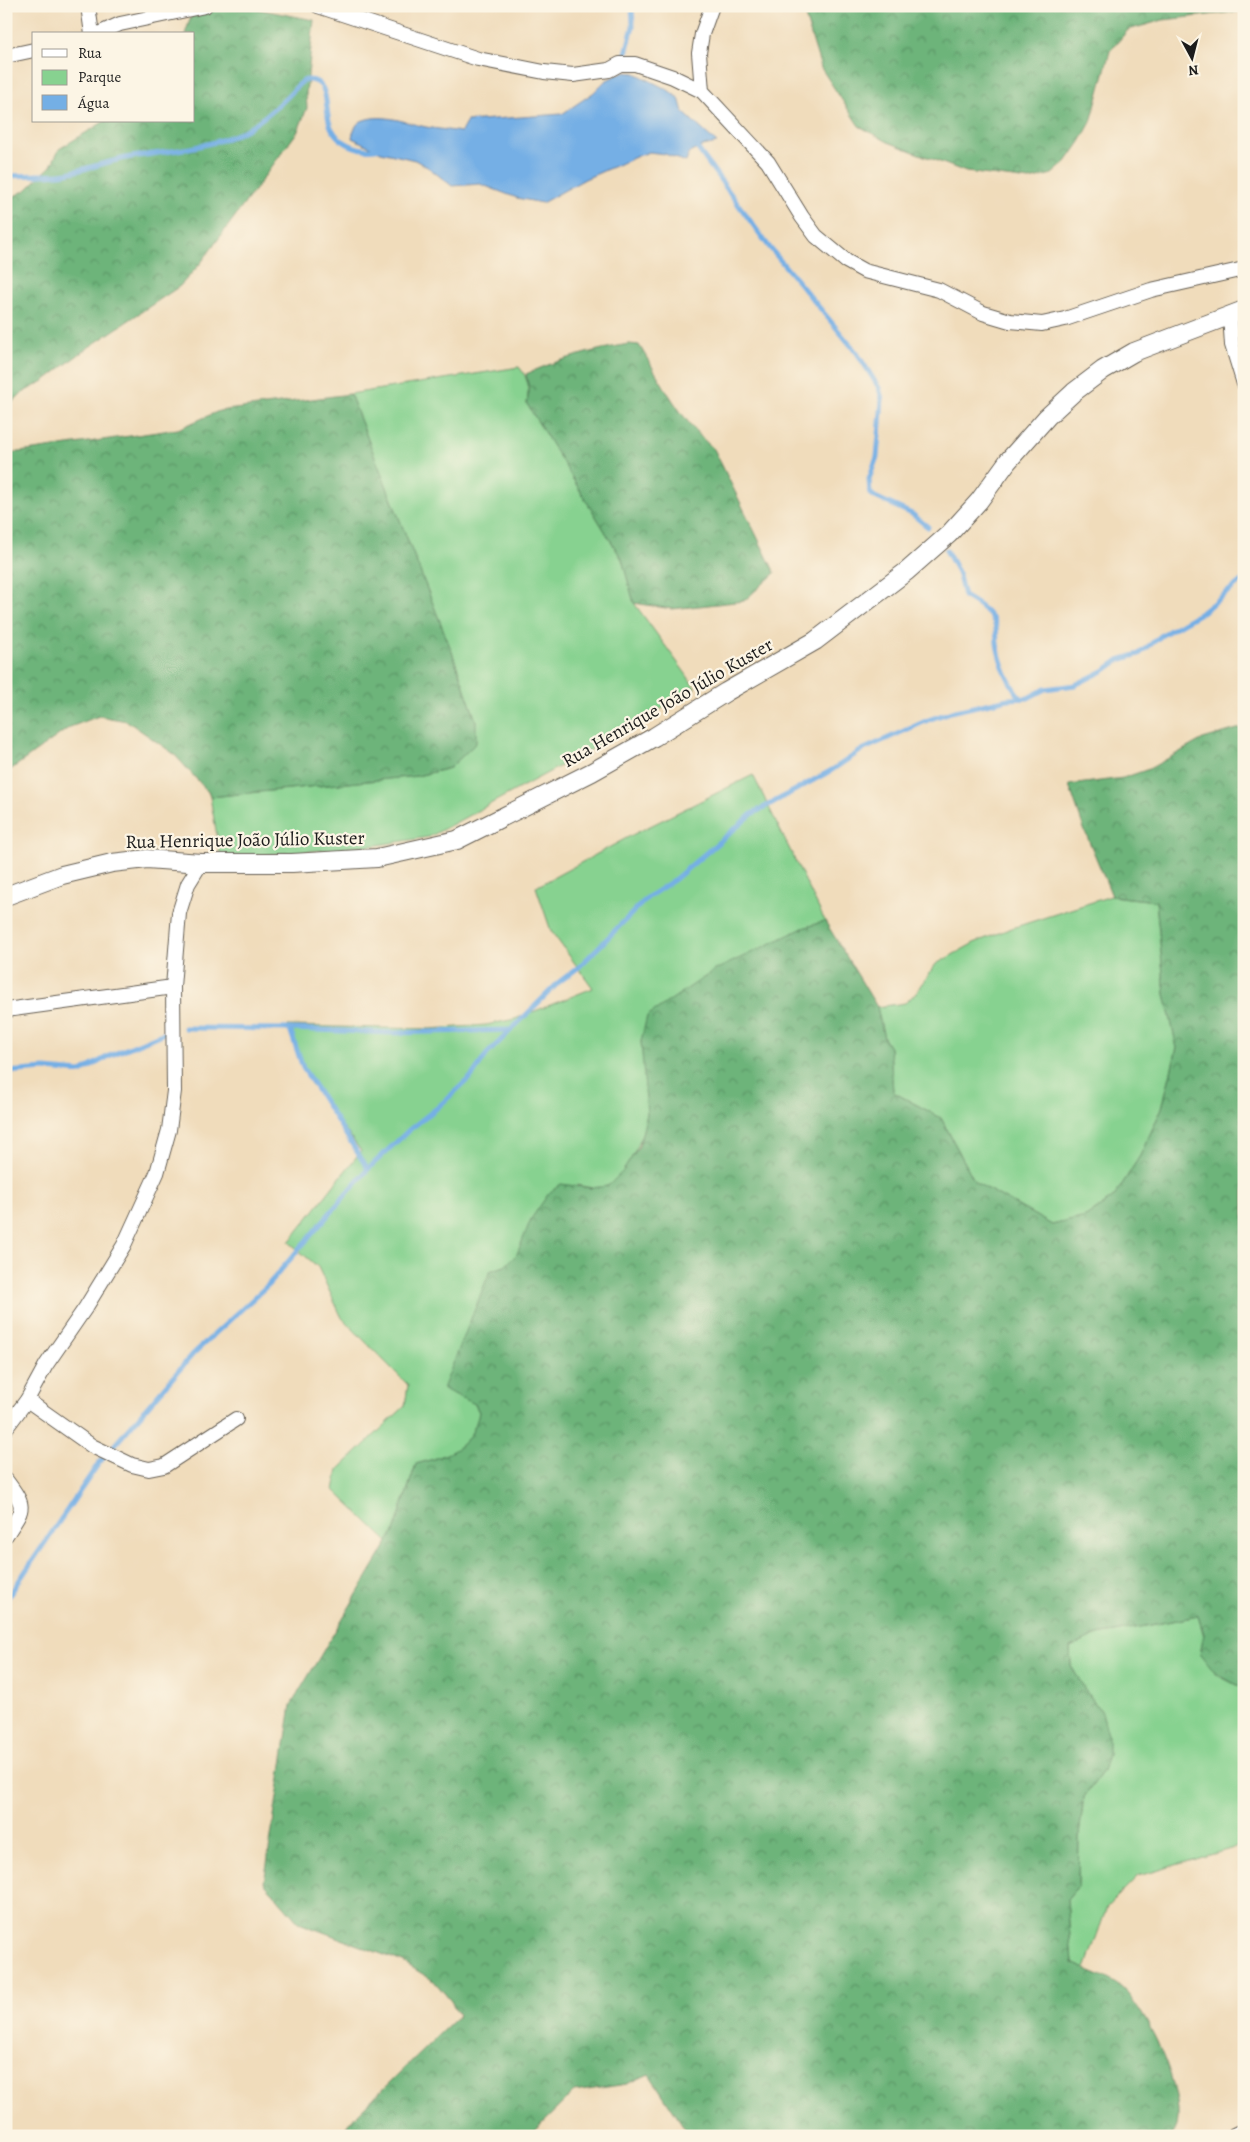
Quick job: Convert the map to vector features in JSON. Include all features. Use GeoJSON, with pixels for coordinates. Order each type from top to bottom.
{"type":"FeatureCollection","features":[{"type":"Feature","properties":{"kind":"street"},"geometry":{"type":"LineString","coordinates":[[88,6],[92,32]]}},
{"type":"Feature","properties":{"kind":"street"},"geometry":{"type":"LineString","coordinates":[[102,32],[120,24],[205,6]]}},
{"type":"Feature","properties":{"kind":"street"},"geometry":{"type":"LineString","coordinates":[[318,6],[478,59],[573,76],[609,70],[620,64],[635,64],[673,77],[702,91],[768,162],[816,236],[846,261],[864,271],[939,290],[983,313],[1010,321],[1042,324],[1065,319],[1151,290],[1244,269]]}},
{"type":"Feature","properties":{"kind":"street"},"geometry":{"type":"LineString","coordinates":[[702,91],[699,54],[702,34],[712,6]]}},
{"type":"Feature","properties":{"kind":"street"},"geometry":{"type":"LineString","coordinates":[[6,56],[32,50]]}},
{"type":"Feature","properties":{"kind":"street"},"geometry":{"type":"LineString","coordinates":[[1237,313],[1232,345],[1244,384]]}},
{"type":"Feature","properties":{"kind":"street","name":"Rua Henrique João Júlio Kuster"},"geometry":{"type":"LineString","coordinates":[[6,896],[62,876],[112,863],[147,859],[201,864],[292,863],[368,859],[457,840],[585,776],[815,641],[907,571],[949,534],[979,501],[1008,461],[1047,417],[1074,392],[1103,370],[1134,352],[1237,313]]}},
{"type":"Feature","properties":{"kind":"street"},"geometry":{"type":"LineString","coordinates":[[6,1428],[27,1400],[46,1365],[86,1307],[124,1245],[157,1173],[169,1130],[174,1092],[173,988],[179,913],[188,884],[201,864]]}},
{"type":"Feature","properties":{"kind":"street"},"geometry":{"type":"LineString","coordinates":[[6,1010],[173,988]]}},
{"type":"Feature","properties":{"kind":"street"},"geometry":{"type":"LineString","coordinates":[[27,1400],[53,1420],[107,1453],[132,1465],[149,1469],[164,1466],[236,1420]]}},
{"type":"Feature","properties":{"kind":"street"},"geometry":{"type":"LineString","coordinates":[[6,1480],[20,1497],[22,1506],[20,1514],[6,1535]]}},
{"type":"Feature","properties":{"kind":"street"},"geometry":{"type":"LineString","coordinates":[[1232,2136],[1244,2130]]}},
{"type":"Feature","properties":{"kind":"green space"},"geometry":{"type":"Polygon","coordinates":[[[802,6],[1244,6],[1244,11],[1163,20],[1128,30],[1110,51],[1091,122],[1080,142],[1066,162],[1052,174],[1030,180],[966,172],[888,142],[859,126],[821,68],[802,6]]]}},
{"type":"Feature","properties":{"kind":"green space"},"geometry":{"type":"Polygon","coordinates":[[[194,8],[257,9],[314,20],[306,94],[307,108],[298,131],[200,264],[180,286],[86,349],[44,381],[22,393],[6,408],[6,200],[26,190],[51,166],[59,149],[103,122],[195,122],[195,32],[186,32],[194,8]]]}},
{"type":"Feature","properties":{"kind":"green space"},"geometry":{"type":"Polygon","coordinates":[[[629,344],[639,345],[682,414],[714,449],[775,573],[744,601],[672,609],[634,603],[622,559],[527,404],[529,389],[526,374],[576,356],[629,344]]]}},
{"type":"Feature","properties":{"kind":"green space"},"geometry":{"type":"Polygon","coordinates":[[[519,367],[525,375],[527,384],[527,404],[622,559],[634,603],[695,688],[627,730],[429,837],[365,847],[221,858],[210,797],[417,776],[450,768],[476,721],[452,652],[350,394],[519,367]]]}},
{"type":"Feature","properties":{"kind":"green space"},"geometry":{"type":"Polygon","coordinates":[[[350,394],[452,652],[476,721],[476,743],[450,768],[417,776],[210,797],[208,792],[174,754],[127,721],[99,716],[70,727],[6,773],[6,454],[178,429],[219,411],[350,394]]]}},
{"type":"Feature","properties":{"kind":"green space"},"geometry":{"type":"Polygon","coordinates":[[[1244,727],[1244,1689],[1215,1673],[1200,1654],[1204,1634],[1198,1616],[1098,1635],[1070,1647],[1071,1666],[1089,1696],[1102,1712],[1108,1735],[1108,1755],[1103,1771],[1084,1797],[1079,1835],[1078,1886],[1067,1899],[1072,1963],[1118,1984],[1133,2000],[1143,2016],[1162,2053],[1175,2093],[1178,2111],[1177,2126],[1172,2136],[690,2136],[649,2074],[627,2084],[574,2092],[529,2136],[341,2136],[354,2117],[459,2015],[451,2001],[434,1981],[403,1962],[299,1923],[264,1883],[291,1705],[394,1532],[416,1464],[439,1457],[457,1448],[465,1442],[476,1424],[479,1412],[475,1404],[443,1389],[490,1271],[505,1266],[517,1254],[531,1219],[549,1193],[561,1184],[591,1188],[608,1186],[623,1171],[639,1146],[647,1114],[641,1041],[647,1016],[715,970],[803,928],[825,921],[877,1007],[884,1038],[890,1048],[893,1092],[941,1118],[975,1182],[1052,1225],[1086,1217],[1114,1197],[1140,1156],[1162,1108],[1177,1048],[1165,994],[1156,901],[1112,896],[1084,829],[1069,785],[1123,778],[1149,769],[1203,739],[1244,727]]]}},
{"type":"Feature","properties":{"kind":"green space"},"geometry":{"type":"Polygon","coordinates":[[[753,775],[825,921],[803,928],[641,1041],[647,1114],[643,1132],[633,1154],[621,1174],[607,1186],[596,1188],[577,1185],[505,1266],[490,1271],[475,1405],[479,1412],[476,1424],[465,1442],[457,1449],[416,1464],[394,1532],[388,1542],[334,1490],[338,1470],[405,1406],[408,1385],[342,1318],[318,1267],[289,1242],[361,1151],[311,1084],[288,1026],[430,1029],[486,1025],[515,1019],[593,988],[551,931],[536,887],[634,834],[753,775]]]}},
{"type":"Feature","properties":{"kind":"green space"},"geometry":{"type":"Polygon","coordinates":[[[1111,896],[1156,901],[1165,994],[1177,1048],[1162,1108],[1140,1156],[1114,1197],[1086,1217],[1052,1225],[975,1182],[941,1118],[893,1092],[890,1048],[884,1038],[877,1007],[905,1003],[917,992],[936,964],[974,943],[1009,929],[1111,896]]]}},
{"type":"Feature","properties":{"kind":"green space"},"geometry":{"type":"Polygon","coordinates":[[[1198,1616],[1215,1674],[1244,1689],[1244,1845],[1138,1876],[1107,1907],[1085,1969],[1072,1963],[1067,1899],[1078,1886],[1079,1835],[1084,1797],[1103,1771],[1102,1712],[1089,1696],[1071,1666],[1070,1647],[1098,1635],[1198,1616]]]}},
{"type":"Feature","properties":{"kind":"water"},"geometry":{"type":"Polygon","coordinates":[[[623,72],[635,73],[668,90],[679,98],[683,112],[717,143],[703,146],[689,153],[686,162],[665,154],[649,152],[585,179],[542,203],[517,198],[480,184],[452,186],[429,168],[415,160],[381,152],[352,138],[354,130],[359,123],[372,118],[387,118],[426,127],[461,132],[467,121],[562,114],[593,93],[605,81],[623,72]]]}},
{"type":"Feature","properties":{"kind":"waterway"},"geometry":{"type":"LineString","coordinates":[[625,57],[633,26],[632,6]]}},
{"type":"Feature","properties":{"kind":"waterway"},"geometry":{"type":"LineString","coordinates":[[6,176],[67,173],[126,158],[218,141],[257,123],[282,102],[300,83],[306,80],[314,81],[323,88],[329,121],[332,129],[342,141],[365,149],[381,148]]}},
{"type":"Feature","properties":{"kind":"waterway"},"geometry":{"type":"LineString","coordinates":[[695,145],[770,248],[857,353],[879,388],[882,399],[881,412],[877,457],[869,479],[870,493],[912,514],[928,527]]}},
{"type":"Feature","properties":{"kind":"waterway"},"geometry":{"type":"LineString","coordinates":[[946,550],[958,572],[964,596],[983,608],[994,621],[1000,658],[1009,680],[1021,698]]}},
{"type":"Feature","properties":{"kind":"waterway"},"geometry":{"type":"LineString","coordinates":[[6,1600],[99,1463],[193,1354],[268,1285],[368,1169],[409,1130],[437,1108],[472,1076],[487,1054],[559,982],[579,967],[648,897],[674,880],[752,814],[832,770],[862,750],[928,720],[951,712],[1008,699],[1028,698],[1045,689],[1075,685],[1105,670],[1119,660],[1139,654],[1162,635],[1202,612],[1244,579]]}},
{"type":"Feature","properties":{"kind":"waterway"},"geometry":{"type":"LineString","coordinates":[[185,1028],[290,1029],[392,1033],[510,1030]]}},
{"type":"Feature","properties":{"kind":"waterway"},"geometry":{"type":"LineString","coordinates":[[290,1029],[303,1068],[368,1169]]}},
{"type":"Feature","properties":{"kind":"waterway"},"geometry":{"type":"LineString","coordinates":[[6,1072],[45,1069],[81,1072],[109,1056],[169,1031]]}}]}
